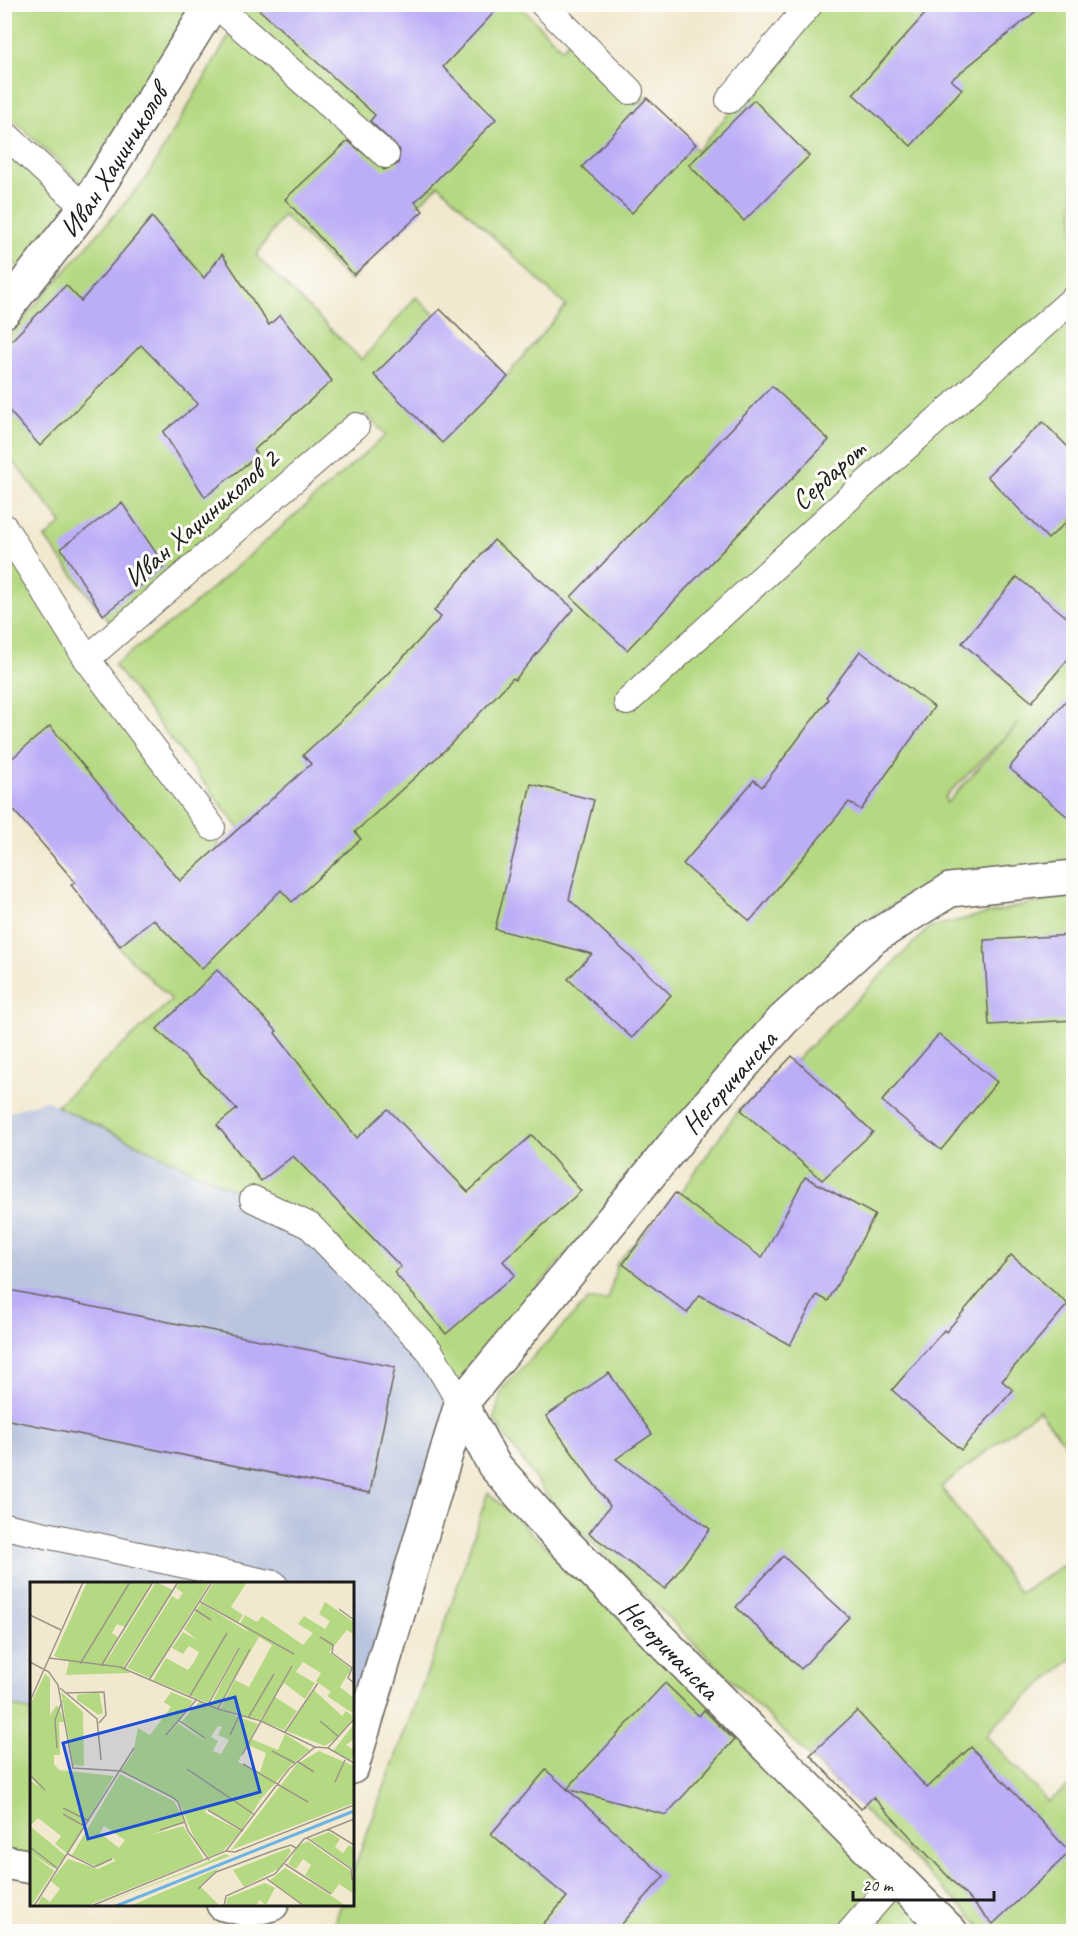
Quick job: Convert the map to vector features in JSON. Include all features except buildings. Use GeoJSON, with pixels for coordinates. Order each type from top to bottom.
{"type":"FeatureCollection","features":[{"type":"Feature","properties":{"kind":"street","name":"Иван Хаџиниколов"},"geometry":{"type":"LineString","coordinates":[[7,303],[85,208],[214,4]]}},
{"type":"Feature","properties":{"kind":"street","name":"Негоричанска"},"geometry":{"type":"LineString","coordinates":[[354,1760],[461,1404],[691,1124],[783,1020],[874,937],[950,890],[1074,877]]}},
{"type":"Feature","properties":{"kind":"street","name":"Негоричанска"},"geometry":{"type":"LineString","coordinates":[[461,1404],[494,1465],[551,1529],[950,1931]]}},
{"type":"Feature","properties":{"kind":"street"},"geometry":{"type":"LineString","coordinates":[[4,1862],[30,1867]]}},
{"type":"Feature","properties":{"kind":"street"},"geometry":{"type":"LineString","coordinates":[[228,1906],[249,1910],[267,1906]]}},
{"type":"Feature","properties":{"kind":"lane"},"geometry":{"type":"LineString","coordinates":[[214,4],[387,155]]}},
{"type":"Feature","properties":{"kind":"lane"},"geometry":{"type":"LineString","coordinates":[[543,4],[630,91]]}},
{"type":"Feature","properties":{"kind":"lane"},"geometry":{"type":"LineString","coordinates":[[729,100],[810,4]]}},
{"type":"Feature","properties":{"kind":"lane"},"geometry":{"type":"LineString","coordinates":[[4,133],[85,208]]}},
{"type":"Feature","properties":{"kind":"lane","name":"Сердарот"},"geometry":{"type":"LineString","coordinates":[[627,702],[849,498],[1074,298]]}},
{"type":"Feature","properties":{"kind":"lane","name":"Иван Хаџиниколов 2"},"geometry":{"type":"LineString","coordinates":[[87,659],[356,426]]}},
{"type":"Feature","properties":{"kind":"lane"},"geometry":{"type":"LineString","coordinates":[[4,527],[87,659],[212,827]]}},
{"type":"Feature","properties":{"kind":"lane","name":"Негоричанска"},"geometry":{"type":"LineString","coordinates":[[254,1199],[310,1226],[429,1350],[461,1404]]}},
{"type":"Feature","properties":{"kind":"lane"},"geometry":{"type":"LineString","coordinates":[[4,1526],[265,1582]]}},
{"type":"Feature","properties":{"kind":"lane"},"geometry":{"type":"LineString","coordinates":[[850,1932],[898,1877]]}},
{"type":"Feature","properties":{"kind":"shaded area"},"geometry":{"type":"Polygon","coordinates":[[[45,1100],[310,1226],[461,1404],[354,1764],[354,1582],[30,1582],[30,1867],[4,1862],[4,1114],[45,1100]]]}},
{"type":"Feature","properties":{"kind":"green space"},"geometry":{"type":"Polygon","coordinates":[[[4,5],[193,5],[83,185],[5,112],[4,5]]]}},
{"type":"Feature","properties":{"kind":"green space"},"geometry":{"type":"Polygon","coordinates":[[[247,5],[519,5],[562,49],[579,28],[697,151],[821,5],[1073,5],[1073,860],[951,879],[876,913],[737,1056],[630,1171],[599,1217],[466,1369],[461,1404],[310,1226],[56,1106],[172,1000],[120,949],[73,878],[5,795],[4,544],[224,852],[243,833],[114,665],[185,612],[386,435],[366,414],[115,630],[45,538],[62,523],[5,451],[4,341],[145,180],[247,5]],[[439,185],[404,218],[350,281],[283,215],[256,256],[362,360],[416,297],[504,379],[566,306],[439,185]],[[1020,722],[945,797],[946,803],[947,803],[1020,722]]]}},
{"type":"Feature","properties":{"kind":"green space"},"geometry":{"type":"Polygon","coordinates":[[[4,144],[69,205],[20,268],[5,254],[4,144]]]}},
{"type":"Feature","properties":{"kind":"green space"},"geometry":{"type":"Polygon","coordinates":[[[1073,894],[1073,1454],[1039,1410],[941,1487],[1020,1593],[1073,1559],[1073,1658],[996,1723],[986,1736],[1048,1802],[1073,1783],[1073,1931],[986,1931],[553,1504],[494,1420],[502,1389],[588,1300],[608,1300],[617,1263],[682,1191],[739,1109],[774,1082],[930,927],[1073,894]]]}},
{"type":"Feature","properties":{"kind":"green space"},"geometry":{"type":"Polygon","coordinates":[[[488,1492],[753,1740],[949,1932],[331,1932],[341,1906],[354,1906],[354,1868],[444,1627],[488,1492]]]}},
{"type":"Feature","properties":{"kind":"green space"},"geometry":{"type":"Polygon","coordinates":[[[5,1704],[30,1711],[30,1859],[5,1856],[5,1704]]]}}]}
